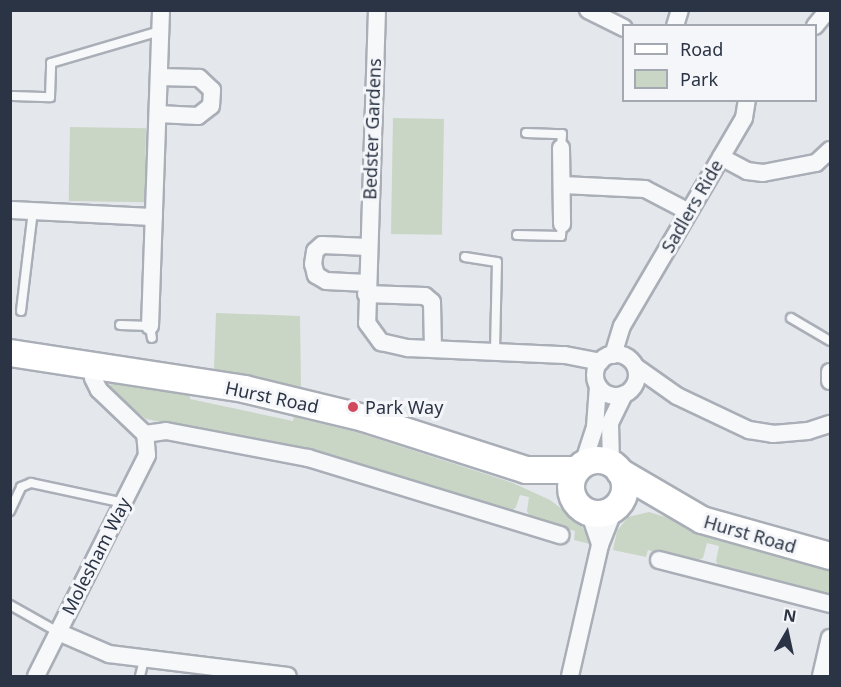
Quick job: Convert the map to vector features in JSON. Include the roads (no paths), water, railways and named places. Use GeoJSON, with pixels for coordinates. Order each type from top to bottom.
{"type":"FeatureCollection","features":[{"type":"Feature","properties":{"kind":"main road","name":"Hurst Road"},"geometry":{"type":"LineString","coordinates":[[10,353],[244,389],[325,408],[526,470],[584,510]]}},
{"type":"Feature","properties":{"kind":"main road"},"geometry":{"type":"LineString","coordinates":[[597,460],[616,468],[625,488],[618,505],[603,513],[584,510],[571,490],[580,467],[597,460]]}},
{"type":"Feature","properties":{"kind":"main road","name":"Hurst Road"},"geometry":{"type":"LineString","coordinates":[[526,470],[580,467]]}},
{"type":"Feature","properties":{"kind":"main road","name":"Hurst Road"},"geometry":{"type":"LineString","coordinates":[[616,468],[672,506],[702,520],[831,556]]}},
{"type":"Feature","properties":{"kind":"main road","name":"Hurst Road"},"geometry":{"type":"LineString","coordinates":[[618,505],[672,506]]}},
{"type":"Feature","properties":{"kind":"street"},"geometry":{"type":"LineString","coordinates":[[151,332],[161,10]]}},
{"type":"Feature","properties":{"kind":"street","name":"Bedster Gardens"},"geometry":{"type":"LineString","coordinates":[[377,10],[366,289],[367,324],[381,342],[433,349],[619,360]]}},
{"type":"Feature","properties":{"kind":"street"},"geometry":{"type":"LineString","coordinates":[[588,10],[622,27]]}},
{"type":"Feature","properties":{"kind":"street"},"geometry":{"type":"LineString","coordinates":[[817,24],[828,10]]}},
{"type":"Feature","properties":{"kind":"street"},"geometry":{"type":"LineString","coordinates":[[158,114],[198,116],[211,106],[212,90],[199,78],[159,76]]}},
{"type":"Feature","properties":{"kind":"street","name":"Sadlers Ride"},"geometry":{"type":"LineString","coordinates":[[619,360],[633,312],[687,211],[744,118],[745,102]]}},
{"type":"Feature","properties":{"kind":"street"},"geometry":{"type":"LineString","coordinates":[[561,148],[562,224]]}},
{"type":"Feature","properties":{"kind":"street"},"geometry":{"type":"LineString","coordinates":[[721,157],[747,171],[763,173],[816,164],[831,150]]}},
{"type":"Feature","properties":{"kind":"street"},"geometry":{"type":"LineString","coordinates":[[563,185],[645,189],[687,211]]}},
{"type":"Feature","properties":{"kind":"street"},"geometry":{"type":"LineString","coordinates":[[10,210],[154,217]]}},
{"type":"Feature","properties":{"kind":"street"},"geometry":{"type":"LineString","coordinates":[[368,247],[322,245],[315,251],[313,264],[316,275],[326,281],[366,289],[425,296],[432,302],[433,349]]}},
{"type":"Feature","properties":{"kind":"street"},"geometry":{"type":"LineString","coordinates":[[565,356],[613,396],[627,392],[677,396]]}},
{"type":"Feature","properties":{"kind":"street"},"geometry":{"type":"LineString","coordinates":[[580,467],[595,427],[597,382],[619,360]]}},
{"type":"Feature","properties":{"kind":"street"},"geometry":{"type":"LineString","coordinates":[[616,468],[610,423],[636,380],[619,360]]}},
{"type":"Feature","properties":{"kind":"street"},"geometry":{"type":"LineString","coordinates":[[619,360],[677,396],[749,430],[765,433],[808,431],[831,424]]}},
{"type":"Feature","properties":{"kind":"street"},"geometry":{"type":"LineString","coordinates":[[94,366],[93,378],[99,390],[145,434],[166,431],[308,458],[560,535]]}},
{"type":"Feature","properties":{"kind":"street"},"geometry":{"type":"LineString","coordinates":[[831,372],[831,381]]}},
{"type":"Feature","properties":{"kind":"street","name":"Molesham Way"},"geometry":{"type":"LineString","coordinates":[[36,676],[147,455],[145,434]]}},
{"type":"Feature","properties":{"kind":"street"},"geometry":{"type":"LineString","coordinates":[[570,676],[600,545],[618,505]]}},
{"type":"Feature","properties":{"kind":"street"},"geometry":{"type":"LineString","coordinates":[[584,510],[600,545]]}},
{"type":"Feature","properties":{"kind":"street"},"geometry":{"type":"LineString","coordinates":[[659,560],[831,604]]}},
{"type":"Feature","properties":{"kind":"street"},"geometry":{"type":"LineString","coordinates":[[58,632],[109,654],[288,676]]}},
{"type":"Feature","properties":{"kind":"street"},"geometry":{"type":"LineString","coordinates":[[821,676],[831,638]]}},
{"type":"Feature","properties":{"kind":"lane"},"geometry":{"type":"LineString","coordinates":[[13,96],[50,97],[51,63],[161,31]]}},
{"type":"Feature","properties":{"kind":"lane"},"geometry":{"type":"LineString","coordinates":[[526,133],[562,134],[561,148]]}},
{"type":"Feature","properties":{"kind":"lane"},"geometry":{"type":"LineString","coordinates":[[21,311],[33,211]]}},
{"type":"Feature","properties":{"kind":"lane"},"geometry":{"type":"LineString","coordinates":[[517,236],[561,236],[562,224]]}},
{"type":"Feature","properties":{"kind":"lane"},"geometry":{"type":"LineString","coordinates":[[465,257],[497,262],[495,352]]}},
{"type":"Feature","properties":{"kind":"lane"},"geometry":{"type":"LineString","coordinates":[[791,318],[831,341]]}},
{"type":"Feature","properties":{"kind":"lane"},"geometry":{"type":"LineString","coordinates":[[120,325],[151,332]]}},
{"type":"Feature","properties":{"kind":"lane"},"geometry":{"type":"LineString","coordinates":[[10,511],[21,487],[31,483],[124,503]]}},
{"type":"Feature","properties":{"kind":"lane"},"geometry":{"type":"LineString","coordinates":[[10,604],[58,632]]}},
{"type":"Feature","properties":{"kind":"lane"},"geometry":{"type":"LineString","coordinates":[[140,676],[144,660]]}},
{"type":"Feature","properties":{"kind":"place","name":"Park Way"},"geometry":{"type":"Point","coordinates":[353,407]}}]}
